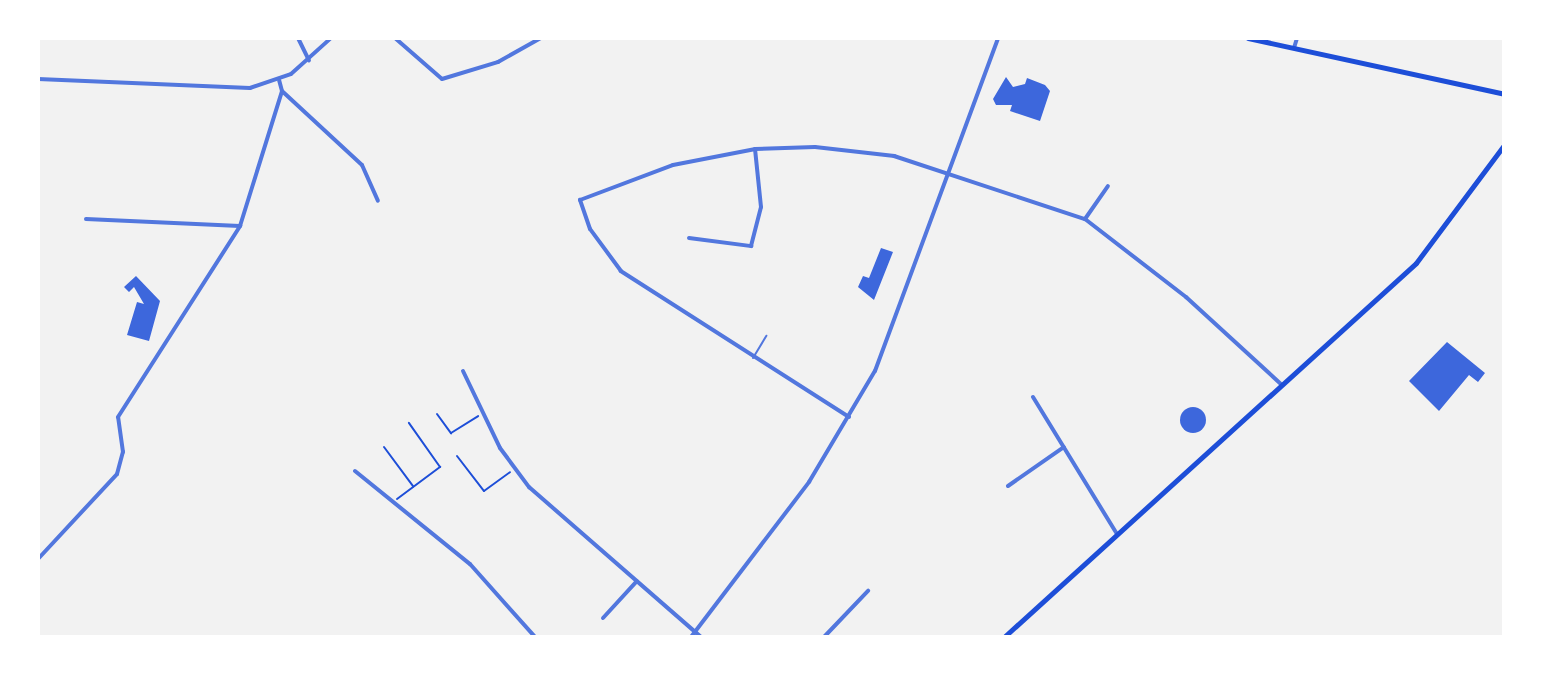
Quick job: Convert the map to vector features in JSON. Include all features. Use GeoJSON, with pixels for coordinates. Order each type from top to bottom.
{"type":"FeatureCollection","features":[{"type":"Feature","properties":{"kind":"main road"},"geometry":{"type":"LineString","coordinates":[[1248,38],[1504,94]]}},
{"type":"Feature","properties":{"kind":"main road"},"geometry":{"type":"LineString","coordinates":[[1004,637],[1433,244],[1504,145]]}},
{"type":"Feature","properties":{"kind":"street"},"geometry":{"type":"LineString","coordinates":[[298,38],[309,61]]}},
{"type":"Feature","properties":{"kind":"street"},"geometry":{"type":"LineString","coordinates":[[38,79],[250,88],[279,80],[309,61],[331,38]]}},
{"type":"Feature","properties":{"kind":"street"},"geometry":{"type":"LineString","coordinates":[[395,38],[442,79],[498,62],[541,38]]}},
{"type":"Feature","properties":{"kind":"street"},"geometry":{"type":"LineString","coordinates":[[693,634],[809,482],[849,417],[889,341],[998,38]]}},
{"type":"Feature","properties":{"kind":"street"},"geometry":{"type":"LineString","coordinates":[[1294,48],[1297,38]]}},
{"type":"Feature","properties":{"kind":"street"},"geometry":{"type":"LineString","coordinates":[[279,80],[282,91],[362,165],[378,201]]}},
{"type":"Feature","properties":{"kind":"street"},"geometry":{"type":"LineString","coordinates":[[38,559],[117,474],[123,452],[118,417],[240,226],[282,91]]}},
{"type":"Feature","properties":{"kind":"street"},"geometry":{"type":"LineString","coordinates":[[689,238],[751,246],[761,207],[755,149]]}},
{"type":"Feature","properties":{"kind":"street"},"geometry":{"type":"LineString","coordinates":[[849,417],[621,271],[578,204],[628,179],[755,149],[853,149],[950,173],[1085,219],[1186,297],[1281,384]]}},
{"type":"Feature","properties":{"kind":"street"},"geometry":{"type":"LineString","coordinates":[[1085,219],[1108,186]]}},
{"type":"Feature","properties":{"kind":"street"},"geometry":{"type":"LineString","coordinates":[[86,219],[240,226]]}},
{"type":"Feature","properties":{"kind":"street"},"geometry":{"type":"LineString","coordinates":[[463,371],[482,413],[514,469],[552,511],[637,581],[693,634],[701,637]]}},
{"type":"Feature","properties":{"kind":"street"},"geometry":{"type":"LineString","coordinates":[[1033,397],[1117,534]]}},
{"type":"Feature","properties":{"kind":"street"},"geometry":{"type":"LineString","coordinates":[[1008,486],[1064,447]]}},
{"type":"Feature","properties":{"kind":"street"},"geometry":{"type":"LineString","coordinates":[[355,471],[470,564],[535,637]]}},
{"type":"Feature","properties":{"kind":"street"},"geometry":{"type":"LineString","coordinates":[[603,618],[637,581]]}},
{"type":"Feature","properties":{"kind":"street"},"geometry":{"type":"LineString","coordinates":[[824,637],[868,591]]}},
{"type":"Feature","properties":{"kind":"lane"},"geometry":{"type":"LineString","coordinates":[[753,358],[766,336]]}},
{"type":"Feature","properties":{"kind":"path"},"geometry":{"type":"LineString","coordinates":[[437,414],[456,433],[482,413]]}},
{"type":"Feature","properties":{"kind":"path"},"geometry":{"type":"LineString","coordinates":[[393,502],[440,467],[409,423]]}},
{"type":"Feature","properties":{"kind":"path"},"geometry":{"type":"LineString","coordinates":[[384,447],[413,487]]}},
{"type":"Feature","properties":{"kind":"path"},"geometry":{"type":"LineString","coordinates":[[457,456],[484,491],[514,469]]}},
{"type":"Feature","properties":{"kind":"building"},"geometry":{"type":"Polygon","coordinates":[[[1006,77],[1013,87],[1025,84],[1027,78],[1045,85],[1050,91],[1040,121],[1010,111],[1012,105],[996,105],[993,99],[1006,77]]]}},
{"type":"Feature","properties":{"kind":"building"},"geometry":{"type":"Polygon","coordinates":[[[881,248],[893,252],[874,300],[858,287],[863,276],[869,278],[881,248]]]}},
{"type":"Feature","properties":{"kind":"building"},"geometry":{"type":"Polygon","coordinates":[[[136,276],[160,301],[149,341],[127,335],[137,302],[144,304],[134,287],[129,292],[124,287],[136,276]]]}},
{"type":"Feature","properties":{"kind":"building"},"geometry":{"type":"Polygon","coordinates":[[[1447,342],[1485,373],[1478,382],[1469,375],[1439,411],[1409,381],[1447,342]]]}},
{"type":"Feature","properties":{"kind":"building"},"geometry":{"type":"Polygon","coordinates":[[[1193,407],[1202,411],[1206,420],[1202,429],[1193,433],[1184,429],[1180,420],[1184,411],[1193,407]]]}}]}
